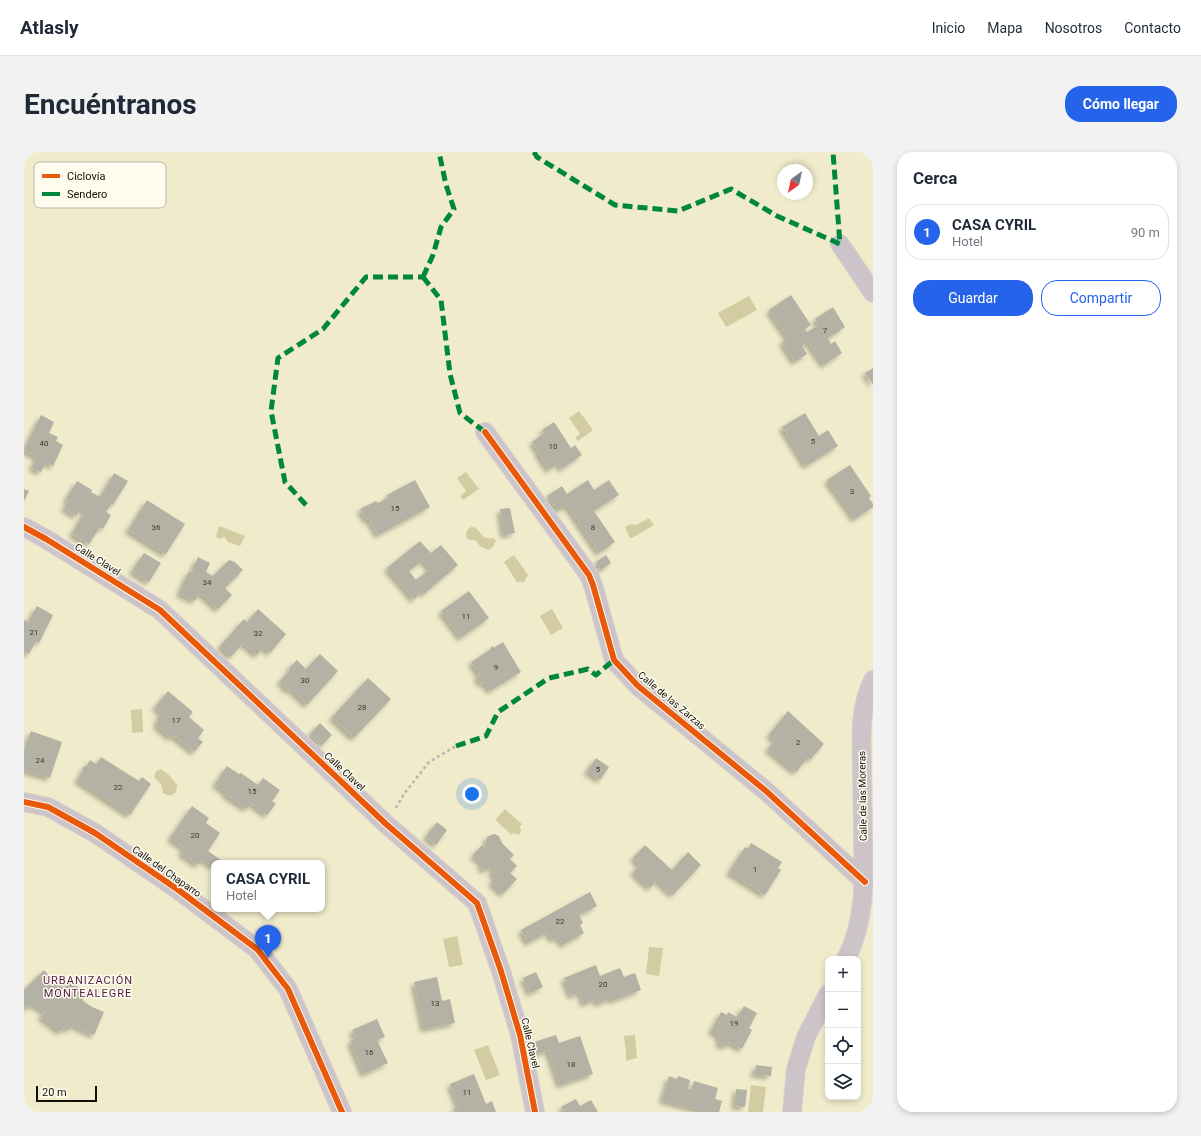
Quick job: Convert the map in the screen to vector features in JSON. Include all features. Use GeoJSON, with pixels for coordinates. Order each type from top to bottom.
{"type":"FeatureCollection","features":[{"type":"Feature","properties":{"kind":"street"},"geometry":{"type":"LineString","coordinates":[[840,244],[873,293]]}},
{"type":"Feature","properties":{"kind":"street","name":"Calle de las Zarzas"},"geometry":{"type":"LineString","coordinates":[[485,432],[589,575],[614,660],[638,686],[766,791],[864,882]]}},
{"type":"Feature","properties":{"kind":"street","name":"Calle Clavel"},"geometry":{"type":"LineString","coordinates":[[24,527],[46,539],[160,610],[386,824],[477,903],[501,971],[520,1035],[535,1112]]}},
{"type":"Feature","properties":{"kind":"street","name":"Calle de las Moreras"},"geometry":{"type":"LineString","coordinates":[[848,956],[852,948],[860,920],[864,882],[861,744],[862,709],[873,680]]}},
{"type":"Feature","properties":{"kind":"street","name":"Calle del Chaparro"},"geometry":{"type":"LineString","coordinates":[[24,802],[48,807],[95,833],[177,889],[257,949],[288,989],[342,1112]]}},
{"type":"Feature","properties":{"kind":"street"},"geometry":{"type":"LineString","coordinates":[[792,1112],[796,1069],[806,1037],[825,1000]]}},
{"type":"Feature","properties":{"kind":"path"},"geometry":{"type":"LineString","coordinates":[[386,824],[404,794],[429,762],[456,746]]}},
{"type":"Feature","properties":{"kind":"shaded area"},"geometry":{"type":"Polygon","coordinates":[[[24,152],[873,152],[873,1112],[24,1112],[24,152]]]}},
{"type":"Feature","properties":{"kind":"shaded area"},"geometry":{"type":"Polygon","coordinates":[[[749,296],[757,310],[726,327],[718,313],[749,296]]]}},
{"type":"Feature","properties":{"kind":"shaded area"},"geometry":{"type":"Polygon","coordinates":[[[579,411],[593,430],[578,441],[575,438],[580,434],[569,418],[579,411]]]}},
{"type":"Feature","properties":{"kind":"shaded area"},"geometry":{"type":"Polygon","coordinates":[[[466,472],[479,489],[463,500],[460,496],[466,491],[457,478],[466,472]]]}},
{"type":"Feature","properties":{"kind":"shaded area"},"geometry":{"type":"Polygon","coordinates":[[[649,518],[654,525],[630,538],[625,527],[631,524],[636,525],[649,518]]]}},
{"type":"Feature","properties":{"kind":"shaded area"},"geometry":{"type":"Polygon","coordinates":[[[219,526],[245,536],[240,546],[228,542],[224,536],[221,539],[216,537],[219,526]]]}},
{"type":"Feature","properties":{"kind":"shaded area"},"geometry":{"type":"Polygon","coordinates":[[[471,527],[477,529],[484,537],[494,538],[496,541],[493,547],[488,550],[481,547],[475,540],[469,540],[466,537],[466,533],[471,527]]]}},
{"type":"Feature","properties":{"kind":"shaded area"},"geometry":{"type":"Polygon","coordinates":[[[514,555],[528,575],[524,582],[517,582],[504,562],[514,555]]]}},
{"type":"Feature","properties":{"kind":"shaded area"},"geometry":{"type":"Polygon","coordinates":[[[552,609],[563,628],[551,635],[540,616],[552,609]]]}},
{"type":"Feature","properties":{"kind":"shaded area"},"geometry":{"type":"Polygon","coordinates":[[[142,709],[143,732],[132,733],[131,710],[142,709]]]}},
{"type":"Feature","properties":{"kind":"shaded area"},"geometry":{"type":"Polygon","coordinates":[[[161,769],[170,776],[177,785],[176,792],[171,795],[163,793],[161,784],[154,777],[156,771],[161,769]]]}},
{"type":"Feature","properties":{"kind":"shaded area"},"geometry":{"type":"Polygon","coordinates":[[[505,809],[522,824],[519,827],[521,832],[519,835],[513,833],[512,835],[495,820],[505,809]]]}},
{"type":"Feature","properties":{"kind":"shaded area"},"geometry":{"type":"Polygon","coordinates":[[[457,936],[463,965],[449,967],[443,939],[457,936]]]}},
{"type":"Feature","properties":{"kind":"shaded area"},"geometry":{"type":"Polygon","coordinates":[[[649,947],[663,948],[659,976],[646,974],[649,947]]]}},
{"type":"Feature","properties":{"kind":"shaded area"},"geometry":{"type":"Polygon","coordinates":[[[635,1035],[637,1058],[626,1061],[624,1036],[635,1035]]]}},
{"type":"Feature","properties":{"kind":"shaded area"},"geometry":{"type":"Polygon","coordinates":[[[488,1045],[500,1075],[486,1080],[474,1050],[488,1045]]]}},
{"type":"Feature","properties":{"kind":"shaded area"},"geometry":{"type":"Polygon","coordinates":[[[751,1085],[766,1087],[763,1112],[748,1112],[751,1085]]]}},
{"type":"Feature","properties":{"kind":"building"},"geometry":{"type":"Polygon","coordinates":[[[791,295],[811,325],[805,329],[807,332],[819,325],[815,319],[833,307],[845,327],[828,338],[831,344],[835,341],[842,353],[824,365],[808,342],[802,346],[807,354],[795,362],[782,342],[788,338],[769,310],[791,295]]]}},
{"type":"Feature","properties":{"kind":"building"},"geometry":{"type":"Polygon","coordinates":[[[873,368],[873,385],[865,373],[873,368]]]}},
{"type":"Feature","properties":{"kind":"building"},"geometry":{"type":"Polygon","coordinates":[[[805,413],[819,436],[828,430],[838,446],[806,466],[782,427],[805,413]]]}},
{"type":"Feature","properties":{"kind":"building"},"geometry":{"type":"Polygon","coordinates":[[[41,415],[54,422],[49,433],[58,437],[56,441],[63,445],[53,466],[46,462],[41,472],[32,468],[37,457],[24,450],[41,415]]]}},
{"type":"Feature","properties":{"kind":"building"},"geometry":{"type":"Polygon","coordinates":[[[554,422],[571,448],[575,445],[582,455],[562,469],[558,463],[549,470],[532,442],[544,433],[542,430],[554,422]]]}},
{"type":"Feature","properties":{"kind":"building"},"geometry":{"type":"Polygon","coordinates":[[[850,465],[871,496],[869,498],[873,504],[873,507],[855,519],[827,480],[850,465]]]}},
{"type":"Feature","properties":{"kind":"building"},"geometry":{"type":"Polygon","coordinates":[[[114,473],[128,481],[113,505],[111,504],[106,512],[111,515],[103,529],[100,527],[89,544],[72,534],[85,511],[81,509],[76,516],[64,508],[69,501],[66,499],[77,481],[100,497],[114,473]]]}},
{"type":"Feature","properties":{"kind":"building"},"geometry":{"type":"Polygon","coordinates":[[[415,480],[430,507],[378,535],[369,519],[366,520],[360,509],[376,501],[378,503],[388,498],[387,495],[415,480]]]}},
{"type":"Feature","properties":{"kind":"building"},"geometry":{"type":"Polygon","coordinates":[[[588,480],[594,490],[609,480],[619,495],[594,511],[615,542],[599,553],[567,505],[558,511],[547,496],[562,486],[567,494],[588,480]]]}},
{"type":"Feature","properties":{"kind":"building"},"geometry":{"type":"Polygon","coordinates":[[[24,489],[29,491],[24,501],[24,489]]]}},
{"type":"Feature","properties":{"kind":"building"},"geometry":{"type":"Polygon","coordinates":[[[147,500],[185,524],[166,554],[128,530],[147,500]]]}},
{"type":"Feature","properties":{"kind":"building"},"geometry":{"type":"Polygon","coordinates":[[[510,508],[515,533],[504,535],[500,509],[510,508]]]}},
{"type":"Feature","properties":{"kind":"building"},"geometry":{"type":"Polygon","coordinates":[[[420,541],[431,553],[441,545],[458,565],[424,594],[421,591],[414,600],[387,568],[420,541]],[[423,560],[409,571],[416,580],[430,569],[423,560]]]}},
{"type":"Feature","properties":{"kind":"building"},"geometry":{"type":"Polygon","coordinates":[[[144,553],[161,563],[149,582],[132,571],[144,553]]]}},
{"type":"Feature","properties":{"kind":"building"},"geometry":{"type":"Polygon","coordinates":[[[606,555],[611,563],[601,570],[596,562],[606,555]]]}},
{"type":"Feature","properties":{"kind":"building"},"geometry":{"type":"Polygon","coordinates":[[[198,557],[210,563],[206,572],[213,576],[229,560],[235,562],[243,570],[225,588],[232,595],[218,609],[199,593],[195,601],[179,593],[189,571],[191,573],[198,557]]]}},
{"type":"Feature","properties":{"kind":"building"},"geometry":{"type":"Polygon","coordinates":[[[469,591],[489,618],[461,638],[441,611],[469,591]]]}},
{"type":"Feature","properties":{"kind":"building"},"geometry":{"type":"Polygon","coordinates":[[[37,606],[53,615],[39,643],[36,641],[29,654],[24,652],[24,620],[28,622],[37,606]]]}},
{"type":"Feature","properties":{"kind":"building"},"geometry":{"type":"Polygon","coordinates":[[[258,609],[286,634],[270,653],[264,647],[257,655],[243,643],[231,657],[220,646],[244,619],[247,622],[258,609]]]}},
{"type":"Feature","properties":{"kind":"building"},"geometry":{"type":"Polygon","coordinates":[[[503,642],[521,672],[490,691],[484,682],[481,684],[477,677],[480,675],[471,662],[491,649],[490,648],[493,646],[494,648],[503,642]]]}},
{"type":"Feature","properties":{"kind":"building"},"geometry":{"type":"Polygon","coordinates":[[[320,654],[338,671],[307,705],[291,689],[289,691],[280,681],[297,660],[306,669],[320,654]]]}},
{"type":"Feature","properties":{"kind":"building"},"geometry":{"type":"Polygon","coordinates":[[[368,678],[391,699],[354,738],[332,717],[368,678]]]}},
{"type":"Feature","properties":{"kind":"building"},"geometry":{"type":"Polygon","coordinates":[[[168,691],[193,712],[189,717],[204,730],[198,738],[203,742],[194,752],[173,735],[171,738],[156,725],[159,721],[157,720],[162,713],[155,707],[168,691]]]}},
{"type":"Feature","properties":{"kind":"building"},"geometry":{"type":"Polygon","coordinates":[[[788,711],[824,744],[810,760],[808,758],[796,772],[768,749],[775,740],[769,735],[788,711]]]}},
{"type":"Feature","properties":{"kind":"building"},"geometry":{"type":"Polygon","coordinates":[[[320,723],[332,735],[321,746],[310,734],[320,723]]]}},
{"type":"Feature","properties":{"kind":"building"},"geometry":{"type":"Polygon","coordinates":[[[31,731],[62,742],[50,778],[24,770],[24,751],[31,731]]]}},
{"type":"Feature","properties":{"kind":"building"},"geometry":{"type":"Polygon","coordinates":[[[101,757],[139,781],[142,777],[151,784],[130,815],[77,780],[83,771],[84,766],[86,767],[90,760],[96,764],[101,757]]]}},
{"type":"Feature","properties":{"kind":"building"},"geometry":{"type":"Polygon","coordinates":[[[596,758],[609,767],[600,780],[587,771],[596,758]]]}},
{"type":"Feature","properties":{"kind":"building"},"geometry":{"type":"Polygon","coordinates":[[[227,766],[239,774],[241,773],[258,785],[263,778],[280,790],[272,801],[276,804],[267,815],[251,803],[247,809],[225,794],[226,792],[215,784],[227,766]]]}},
{"type":"Feature","properties":{"kind":"building"},"geometry":{"type":"Polygon","coordinates":[[[192,806],[209,818],[206,823],[220,833],[208,851],[221,860],[211,860],[211,865],[202,859],[198,865],[181,853],[184,848],[170,838],[192,806]]]}},
{"type":"Feature","properties":{"kind":"building"},"geometry":{"type":"Polygon","coordinates":[[[437,822],[447,830],[436,845],[426,836],[437,822]]]}},
{"type":"Feature","properties":{"kind":"building"},"geometry":{"type":"Polygon","coordinates":[[[495,834],[499,836],[502,843],[514,855],[510,859],[517,866],[510,873],[517,879],[503,894],[491,882],[496,878],[491,872],[494,869],[491,866],[486,870],[482,869],[482,863],[473,855],[482,845],[486,849],[489,846],[486,844],[487,837],[495,834]]]}},
{"type":"Feature","properties":{"kind":"building"},"geometry":{"type":"Polygon","coordinates":[[[751,843],[782,862],[778,868],[781,870],[765,895],[729,872],[745,847],[748,849],[751,843]]]}},
{"type":"Feature","properties":{"kind":"building"},"geometry":{"type":"Polygon","coordinates":[[[645,845],[672,870],[688,852],[701,865],[673,895],[657,880],[650,888],[633,872],[640,865],[633,858],[645,845]]]}},
{"type":"Feature","properties":{"kind":"building"},"geometry":{"type":"Polygon","coordinates":[[[590,892],[597,906],[579,915],[583,923],[580,925],[584,933],[563,945],[558,937],[553,940],[548,932],[528,943],[521,930],[590,892]]]}},
{"type":"Feature","properties":{"kind":"building"},"geometry":{"type":"Polygon","coordinates":[[[596,965],[600,976],[620,968],[624,977],[635,973],[641,990],[612,1001],[612,998],[598,1004],[596,999],[584,1004],[580,992],[571,996],[564,978],[596,965]]]}},
{"type":"Feature","properties":{"kind":"building"},"geometry":{"type":"Polygon","coordinates":[[[44,970],[53,980],[64,988],[69,981],[87,993],[82,1000],[92,1007],[104,1012],[94,1035],[73,1025],[69,1030],[64,1027],[61,1032],[41,1017],[45,1012],[32,1004],[29,1008],[24,1004],[24,990],[44,970]]]}},
{"type":"Feature","properties":{"kind":"building"},"geometry":{"type":"Polygon","coordinates":[[[536,972],[543,987],[530,993],[523,978],[536,972]]]}},
{"type":"Feature","properties":{"kind":"building"},"geometry":{"type":"Polygon","coordinates":[[[437,977],[442,1001],[450,999],[455,1023],[424,1029],[414,982],[437,977]]]}},
{"type":"Feature","properties":{"kind":"building"},"geometry":{"type":"Polygon","coordinates":[[[744,1006],[757,1013],[749,1028],[752,1030],[742,1049],[729,1042],[726,1047],[718,1043],[720,1040],[718,1038],[719,1035],[711,1031],[721,1012],[727,1015],[728,1012],[737,1017],[744,1006]]]}},
{"type":"Feature","properties":{"kind":"building"},"geometry":{"type":"Polygon","coordinates":[[[377,1019],[385,1037],[377,1040],[388,1063],[364,1074],[350,1041],[356,1038],[352,1030],[377,1019]]]}},
{"type":"Feature","properties":{"kind":"building"},"geometry":{"type":"Polygon","coordinates":[[[556,1035],[559,1043],[580,1036],[593,1074],[560,1085],[548,1050],[537,1054],[534,1042],[556,1035]]]}},
{"type":"Feature","properties":{"kind":"building"},"geometry":{"type":"Polygon","coordinates":[[[756,1065],[772,1067],[771,1076],[754,1074],[756,1065]]]}},
{"type":"Feature","properties":{"kind":"building"},"geometry":{"type":"Polygon","coordinates":[[[474,1074],[486,1104],[492,1101],[496,1112],[455,1112],[453,1109],[459,1107],[450,1084],[474,1074]]]}},
{"type":"Feature","properties":{"kind":"building"},"geometry":{"type":"Polygon","coordinates":[[[669,1076],[677,1079],[678,1076],[690,1080],[688,1089],[691,1090],[694,1081],[718,1088],[715,1099],[722,1101],[719,1112],[699,1112],[700,1110],[662,1100],[669,1076]]]}},
{"type":"Feature","properties":{"kind":"building"},"geometry":{"type":"Polygon","coordinates":[[[736,1089],[747,1090],[745,1107],[735,1106],[736,1089]]]}},
{"type":"Feature","properties":{"kind":"building"},"geometry":{"type":"Polygon","coordinates":[[[576,1099],[580,1106],[591,1100],[598,1112],[564,1112],[561,1107],[576,1099]]]}},
{"type":"Feature","properties":{"kind":"marked path"},"geometry":{"type":"LineString","coordinates":[[423,277],[433,255],[441,227],[454,209],[446,185],[439,152]]}},
{"type":"Feature","properties":{"kind":"marked path"},"geometry":{"type":"LineString","coordinates":[[534,152],[537,157],[615,205],[678,211],[731,189],[777,216],[840,244],[833,152]]}},
{"type":"Feature","properties":{"kind":"marked path"},"geometry":{"type":"LineString","coordinates":[[306,505],[285,482],[271,411],[278,358],[323,329],[366,277],[423,277]]}},
{"type":"Feature","properties":{"kind":"marked path"},"geometry":{"type":"LineString","coordinates":[[423,277],[441,300],[450,374],[460,413],[485,432]]}},
{"type":"Feature","properties":{"kind":"marked path"},"geometry":{"type":"LineString","coordinates":[[456,746],[486,736],[498,712],[549,678],[588,669],[596,675],[614,660]]}},
{"type":"Feature","properties":{"kind":"cycle path"},"geometry":{"type":"LineString","coordinates":[[485,432],[589,575],[614,660],[638,686],[766,791],[865,882]]}},
{"type":"Feature","properties":{"kind":"cycle path"},"geometry":{"type":"LineString","coordinates":[[24,527],[46,539],[160,610],[386,824],[477,903],[501,971],[520,1035],[535,1112]]}},
{"type":"Feature","properties":{"kind":"cycle path"},"geometry":{"type":"LineString","coordinates":[[24,802],[48,807],[95,833],[177,889],[257,949],[288,989],[342,1112]]}},
{"type":"Feature","properties":{"kind":"place","name":"CASA CYRIL"},"geometry":{"type":"Point","coordinates":[268,958]}},
{"type":"Feature","properties":{"kind":"district","name":"URBANIZACIÓN MONTEALEGRE"},"geometry":{"type":"Point","coordinates":[88,986]}}]}
